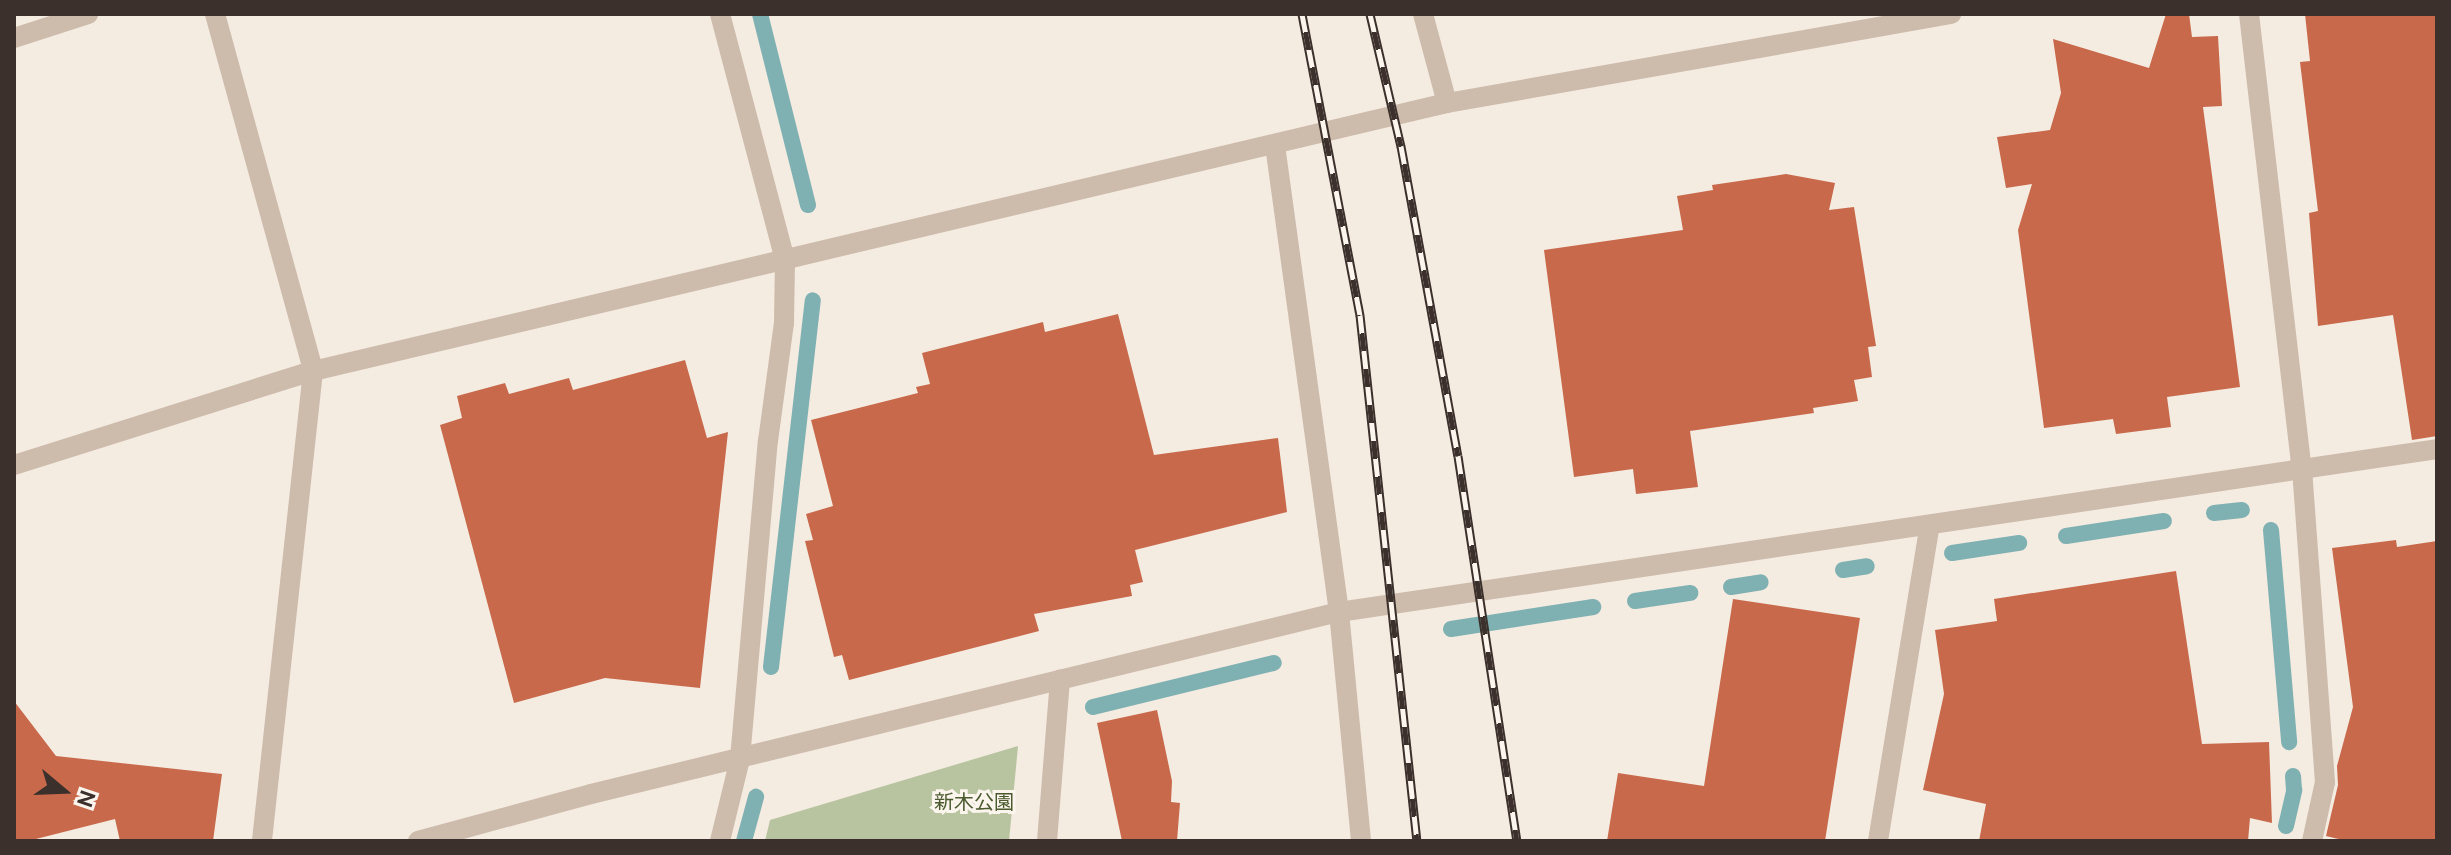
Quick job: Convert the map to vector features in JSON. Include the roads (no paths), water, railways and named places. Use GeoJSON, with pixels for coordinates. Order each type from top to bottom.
{"type":"FeatureCollection","features":[{"type":"Feature","properties":{"kind":"street"},"geometry":{"type":"LineString","coordinates":[[14,38],[88,14]]}},
{"type":"Feature","properties":{"kind":"street"},"geometry":{"type":"LineString","coordinates":[[215,14],[313,371],[262,841]]}},
{"type":"Feature","properties":{"kind":"street"},"geometry":{"type":"LineString","coordinates":[[720,14],[785,260],[784,323],[768,441],[740,759],[720,841]]}},
{"type":"Feature","properties":{"kind":"street"},"geometry":{"type":"LineString","coordinates":[[1423,14],[1447,103]]}},
{"type":"Feature","properties":{"kind":"street"},"geometry":{"type":"LineString","coordinates":[[14,465],[313,371],[1447,103],[1951,14]]}},
{"type":"Feature","properties":{"kind":"street"},"geometry":{"type":"LineString","coordinates":[[2249,14],[2302,469],[2325,782],[2312,841]]}},
{"type":"Feature","properties":{"kind":"street"},"geometry":{"type":"LineString","coordinates":[[1275,145],[1339,612],[1361,841]]}},
{"type":"Feature","properties":{"kind":"street"},"geometry":{"type":"LineString","coordinates":[[418,841],[1339,612],[2437,449]]}},
{"type":"Feature","properties":{"kind":"street"},"geometry":{"type":"LineString","coordinates":[[1878,841],[1930,525]]}},
{"type":"Feature","properties":{"kind":"street"},"geometry":{"type":"LineString","coordinates":[[1047,841],[1060,680]]}},
{"type":"Feature","properties":{"kind":"waterway"},"geometry":{"type":"LineString","coordinates":[[760,14],[808,205]]}},
{"type":"Feature","properties":{"kind":"waterway"},"geometry":{"type":"LineString","coordinates":[[771,667],[813,300]]}},
{"type":"Feature","properties":{"kind":"waterway"},"geometry":{"type":"LineString","coordinates":[[2214,513],[2242,510]]}},
{"type":"Feature","properties":{"kind":"waterway"},"geometry":{"type":"LineString","coordinates":[[2066,536],[2164,521]]}},
{"type":"Feature","properties":{"kind":"waterway"},"geometry":{"type":"LineString","coordinates":[[2271,530],[2289,742]]}},
{"type":"Feature","properties":{"kind":"waterway"},"geometry":{"type":"LineString","coordinates":[[1952,553],[2019,543]]}},
{"type":"Feature","properties":{"kind":"waterway"},"geometry":{"type":"LineString","coordinates":[[1843,570],[1867,566]]}},
{"type":"Feature","properties":{"kind":"waterway"},"geometry":{"type":"LineString","coordinates":[[1731,587],[1761,582]]}},
{"type":"Feature","properties":{"kind":"waterway"},"geometry":{"type":"LineString","coordinates":[[1635,601],[1690,593]]}},
{"type":"Feature","properties":{"kind":"waterway"},"geometry":{"type":"LineString","coordinates":[[1451,629],[1593,607]]}},
{"type":"Feature","properties":{"kind":"waterway"},"geometry":{"type":"LineString","coordinates":[[1093,707],[1274,663]]}},
{"type":"Feature","properties":{"kind":"waterway"},"geometry":{"type":"LineString","coordinates":[[2286,826],[2294,790],[2293,776]]}},
{"type":"Feature","properties":{"kind":"waterway"},"geometry":{"type":"LineString","coordinates":[[744,841],[756,797]]}},
{"type":"Feature","properties":{"kind":"railway"},"geometry":{"type":"LineString","coordinates":[[1302,14],[1360,315],[1417,841]]}},
{"type":"Feature","properties":{"kind":"railway"},"geometry":{"type":"LineString","coordinates":[[1370,14],[1401,146],[1458,456],[1517,841]]}},
{"type":"Feature","properties":{"kind":"park label","name":"新木公園"},"geometry":{"type":"Point","coordinates":[974,801]}}]}
